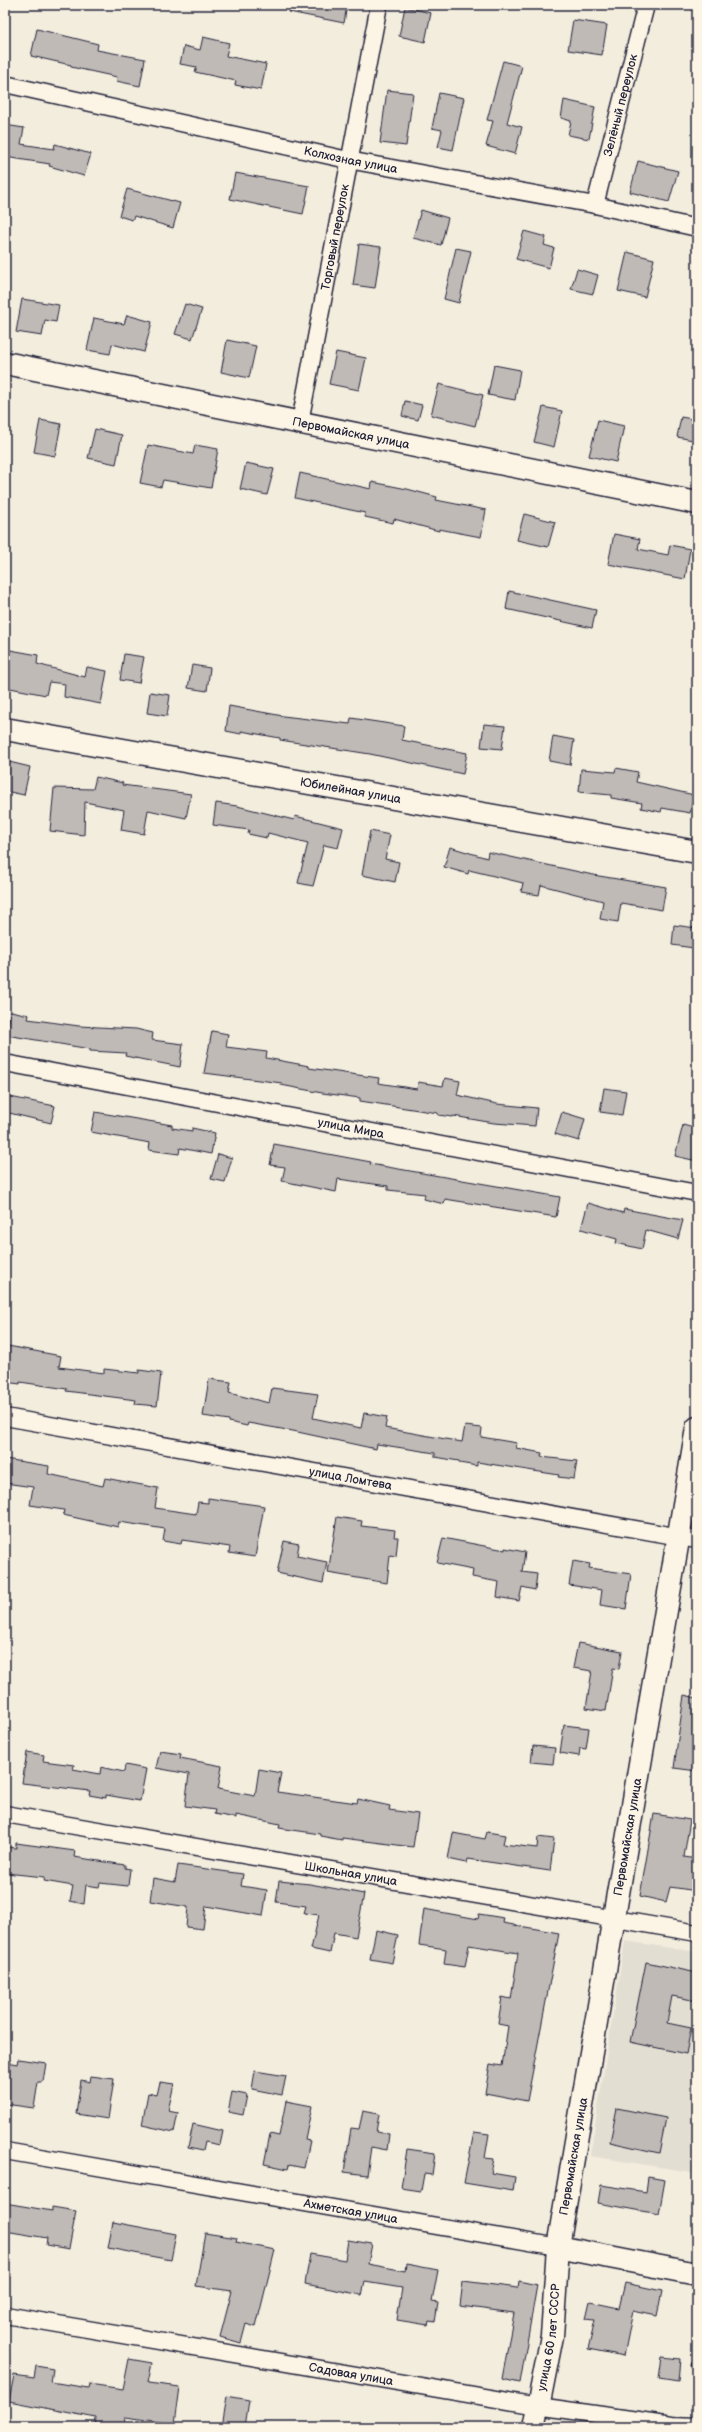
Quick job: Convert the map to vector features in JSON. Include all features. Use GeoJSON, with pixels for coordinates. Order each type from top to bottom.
{"type":"FeatureCollection","features":[{"type":"Feature","properties":{"kind":"street","name":"Торговый переулок"},"geometry":{"type":"LineString","coordinates":[[300,422],[348,160],[379,5]]}},
{"type":"Feature","properties":{"kind":"street","name":"Зелёный переулок"},"geometry":{"type":"LineString","coordinates":[[595,205],[646,5]]}},
{"type":"Feature","properties":{"kind":"street","name":"Колхозная улица"},"geometry":{"type":"LineString","coordinates":[[5,84],[348,160],[595,205],[697,228]]}},
{"type":"Feature","properties":{"kind":"street","name":"Первомайская улица"},"geometry":{"type":"LineString","coordinates":[[5,363],[697,503]]}},
{"type":"Feature","properties":{"kind":"street","name":"Юбилейная улица"},"geometry":{"type":"LineString","coordinates":[[5,729],[697,852]]}},
{"type":"Feature","properties":{"kind":"street","name":"улица Мира"},"geometry":{"type":"LineString","coordinates":[[5,1063],[697,1193]]}},
{"type":"Feature","properties":{"kind":"street","name":"улица Ломтева"},"geometry":{"type":"LineString","coordinates":[[5,1417],[688,1538]]}},
{"type":"Feature","properties":{"kind":"street","name":"Первомайская улица"},"geometry":{"type":"LineString","coordinates":[[558,2247],[615,1919],[688,1538],[697,1428]]}},
{"type":"Feature","properties":{"kind":"street","name":"Школьная улица"},"geometry":{"type":"LineString","coordinates":[[5,1814],[697,1933]]}},
{"type":"Feature","properties":{"kind":"street","name":"Ахметская улица"},"geometry":{"type":"LineString","coordinates":[[5,2151],[558,2247],[697,2274]]}},
{"type":"Feature","properties":{"kind":"street","name":"улица 60 лет СССР"},"geometry":{"type":"LineString","coordinates":[[536,2417],[552,2336],[558,2247]]}},
{"type":"Feature","properties":{"kind":"street","name":"Садовая улица"},"geometry":{"type":"LineString","coordinates":[[5,2315],[536,2417],[697,2426]]}},
{"type":"Feature","properties":{"kind":"shaded area"},"geometry":{"type":"Polygon","coordinates":[[[625,1941],[697,1952],[697,2173],[590,2156],[625,1941]]]}},
{"type":"Feature","properties":{"kind":"building"},"geometry":{"type":"Polygon","coordinates":[[[290,5],[347,5],[344,23],[289,12],[290,5]]]}},
{"type":"Feature","properties":{"kind":"building"},"geometry":{"type":"Polygon","coordinates":[[[405,7],[431,13],[425,42],[399,36],[405,7]]]}},
{"type":"Feature","properties":{"kind":"building"},"geometry":{"type":"Polygon","coordinates":[[[573,20],[607,25],[602,55],[568,50],[573,20]]]}},
{"type":"Feature","properties":{"kind":"building"},"geometry":{"type":"Polygon","coordinates":[[[37,29],[98,44],[97,50],[145,59],[140,86],[116,81],[117,77],[31,56],[37,29]]]}},
{"type":"Feature","properties":{"kind":"building"},"geometry":{"type":"Polygon","coordinates":[[[203,37],[229,43],[226,56],[266,64],[261,90],[235,85],[236,81],[195,72],[197,67],[180,64],[184,46],[200,50],[203,37]]]}},
{"type":"Feature","properties":{"kind":"building"},"geometry":{"type":"Polygon","coordinates":[[[503,61],[522,66],[507,123],[522,127],[515,154],[486,146],[493,121],[487,120],[503,61]]]}},
{"type":"Feature","properties":{"kind":"building"},"geometry":{"type":"Polygon","coordinates":[[[387,90],[413,93],[406,146],[380,143],[387,90]]]}},
{"type":"Feature","properties":{"kind":"building"},"geometry":{"type":"Polygon","coordinates":[[[439,93],[464,98],[453,150],[438,147],[442,130],[432,128],[439,93]]]}},
{"type":"Feature","properties":{"kind":"building"},"geometry":{"type":"Polygon","coordinates":[[[564,100],[595,107],[589,139],[568,135],[571,121],[561,118],[564,100]]]}},
{"type":"Feature","properties":{"kind":"building"},"geometry":{"type":"Polygon","coordinates":[[[5,125],[24,128],[21,144],[54,149],[55,144],[91,154],[84,176],[49,166],[50,164],[5,157],[5,125]]]}},
{"type":"Feature","properties":{"kind":"building"},"geometry":{"type":"Polygon","coordinates":[[[638,161],[678,171],[669,202],[630,192],[638,161]]]}},
{"type":"Feature","properties":{"kind":"building"},"geometry":{"type":"Polygon","coordinates":[[[235,173],[309,186],[303,214],[230,199],[235,173]]]}},
{"type":"Feature","properties":{"kind":"building"},"geometry":{"type":"Polygon","coordinates":[[[127,189],[180,203],[173,228],[134,216],[132,220],[119,216],[127,189]]]}},
{"type":"Feature","properties":{"kind":"building"},"geometry":{"type":"Polygon","coordinates":[[[421,210],[448,218],[441,245],[413,238],[421,210]]]}},
{"type":"Feature","properties":{"kind":"building"},"geometry":{"type":"Polygon","coordinates":[[[524,231],[546,237],[544,245],[554,248],[549,268],[516,259],[524,231]]]}},
{"type":"Feature","properties":{"kind":"building"},"geometry":{"type":"Polygon","coordinates":[[[359,244],[381,247],[375,288],[353,285],[359,244]]]}},
{"type":"Feature","properties":{"kind":"building"},"geometry":{"type":"Polygon","coordinates":[[[456,248],[471,251],[459,303],[444,299],[456,248]]]}},
{"type":"Feature","properties":{"kind":"building"},"geometry":{"type":"Polygon","coordinates":[[[627,252],[654,259],[645,297],[618,291],[627,252]]]}},
{"type":"Feature","properties":{"kind":"building"},"geometry":{"type":"Polygon","coordinates":[[[577,269],[598,275],[593,294],[571,289],[577,269]]]}},
{"type":"Feature","properties":{"kind":"building"},"geometry":{"type":"Polygon","coordinates":[[[22,299],[59,305],[56,322],[45,320],[42,336],[16,332],[22,299]]]}},
{"type":"Feature","properties":{"kind":"building"},"geometry":{"type":"Polygon","coordinates":[[[185,304],[202,309],[192,339],[175,334],[185,304]]]}},
{"type":"Feature","properties":{"kind":"building"},"geometry":{"type":"Polygon","coordinates":[[[127,315],[152,322],[144,352],[112,344],[110,354],[87,350],[94,318],[124,324],[127,315]]]}},
{"type":"Feature","properties":{"kind":"building"},"geometry":{"type":"Polygon","coordinates":[[[227,340],[256,346],[249,378],[221,372],[227,340]]]}},
{"type":"Feature","properties":{"kind":"building"},"geometry":{"type":"Polygon","coordinates":[[[336,352],[366,358],[359,390],[329,384],[336,352]]]}},
{"type":"Feature","properties":{"kind":"building"},"geometry":{"type":"Polygon","coordinates":[[[494,365],[520,370],[515,400],[488,395],[494,365]]]}},
{"type":"Feature","properties":{"kind":"building"},"geometry":{"type":"Polygon","coordinates":[[[439,384],[483,395],[475,426],[431,415],[439,384]]]}},
{"type":"Feature","properties":{"kind":"building"},"geometry":{"type":"Polygon","coordinates":[[[405,401],[422,405],[418,420],[402,416],[405,401]]]}},
{"type":"Feature","properties":{"kind":"building"},"geometry":{"type":"Polygon","coordinates":[[[543,407],[562,411],[554,447],[534,442],[543,407]]]}},
{"type":"Feature","properties":{"kind":"building"},"geometry":{"type":"Polygon","coordinates":[[[681,417],[697,420],[693,440],[677,437],[681,417]]]}},
{"type":"Feature","properties":{"kind":"building"},"geometry":{"type":"Polygon","coordinates":[[[40,420],[61,424],[55,456],[34,452],[40,420]]]}},
{"type":"Feature","properties":{"kind":"building"},"geometry":{"type":"Polygon","coordinates":[[[598,420],[624,426],[616,462],[589,456],[598,420]]]}},
{"type":"Feature","properties":{"kind":"building"},"geometry":{"type":"Polygon","coordinates":[[[95,429],[122,435],[116,464],[88,458],[95,429]]]}},
{"type":"Feature","properties":{"kind":"building"},"geometry":{"type":"Polygon","coordinates":[[[148,445],[193,454],[195,445],[218,449],[211,488],[163,480],[161,487],[140,483],[148,445]]]}},
{"type":"Feature","properties":{"kind":"building"},"geometry":{"type":"Polygon","coordinates":[[[246,463],[274,469],[267,495],[240,489],[246,463]]]}},
{"type":"Feature","properties":{"kind":"building"},"geometry":{"type":"Polygon","coordinates":[[[300,473],[371,489],[372,482],[437,497],[436,500],[486,510],[481,537],[439,529],[439,531],[394,519],[393,523],[365,517],[365,513],[295,498],[300,473]]]}},
{"type":"Feature","properties":{"kind":"building"},"geometry":{"type":"Polygon","coordinates":[[[524,514],[555,522],[548,547],[517,540],[524,514]]]}},
{"type":"Feature","properties":{"kind":"building"},"geometry":{"type":"Polygon","coordinates":[[[614,534],[640,539],[638,549],[668,555],[670,545],[690,549],[685,579],[608,564],[614,534]]]}},
{"type":"Feature","properties":{"kind":"building"},"geometry":{"type":"Polygon","coordinates":[[[509,591],[596,610],[592,628],[506,609],[509,591]]]}},
{"type":"Feature","properties":{"kind":"building"},"geometry":{"type":"Polygon","coordinates":[[[5,649],[38,655],[37,664],[85,677],[87,667],[107,671],[101,704],[64,697],[65,684],[49,682],[46,695],[5,687],[5,649]]]}},
{"type":"Feature","properties":{"kind":"building"},"geometry":{"type":"Polygon","coordinates":[[[124,654],[144,657],[139,683],[120,680],[124,654]]]}},
{"type":"Feature","properties":{"kind":"building"},"geometry":{"type":"Polygon","coordinates":[[[192,665],[210,668],[207,691],[188,688],[192,665]]]}},
{"type":"Feature","properties":{"kind":"building"},"geometry":{"type":"Polygon","coordinates":[[[150,692],[170,695],[167,716],[147,713],[150,692]]]}},
{"type":"Feature","properties":{"kind":"building"},"geometry":{"type":"Polygon","coordinates":[[[229,706],[283,716],[350,724],[351,718],[404,726],[402,740],[467,753],[463,774],[370,754],[280,740],[280,738],[241,731],[241,734],[226,731],[229,706]]]}},
{"type":"Feature","properties":{"kind":"building"},"geometry":{"type":"Polygon","coordinates":[[[484,724],[505,726],[502,749],[481,747],[484,724]]]}},
{"type":"Feature","properties":{"kind":"building"},"geometry":{"type":"Polygon","coordinates":[[[553,736],[574,740],[570,765],[549,761],[553,736]]]}},
{"type":"Feature","properties":{"kind":"building"},"geometry":{"type":"Polygon","coordinates":[[[5,761],[30,767],[24,795],[5,791],[5,761]]]}},
{"type":"Feature","properties":{"kind":"building"},"geometry":{"type":"Polygon","coordinates":[[[616,768],[638,772],[636,782],[694,795],[690,813],[662,808],[661,812],[641,808],[642,803],[611,798],[611,795],[579,792],[581,769],[615,772],[616,768]]]}},
{"type":"Feature","properties":{"kind":"building"},"geometry":{"type":"Polygon","coordinates":[[[96,777],[123,783],[122,785],[191,794],[186,818],[148,810],[144,834],[121,830],[124,810],[85,802],[84,835],[50,831],[54,788],[93,789],[96,777]]]}},
{"type":"Feature","properties":{"kind":"building"},"geometry":{"type":"Polygon","coordinates":[[[216,803],[237,806],[294,820],[295,816],[343,828],[338,848],[324,845],[313,886],[298,883],[308,843],[268,833],[267,838],[248,834],[249,830],[213,825],[216,803]]]}},
{"type":"Feature","properties":{"kind":"building"},"geometry":{"type":"Polygon","coordinates":[[[370,831],[390,835],[385,859],[399,862],[395,882],[362,875],[370,831]]]}},
{"type":"Feature","properties":{"kind":"building"},"geometry":{"type":"Polygon","coordinates":[[[450,847],[487,858],[488,852],[593,875],[666,887],[662,910],[621,903],[618,922],[600,919],[603,901],[541,885],[539,895],[521,892],[523,883],[469,870],[468,874],[444,867],[450,847]]]}},
{"type":"Feature","properties":{"kind":"building"},"geometry":{"type":"Polygon","coordinates":[[[674,925],[696,928],[694,948],[672,945],[674,925]]]}},
{"type":"Feature","properties":{"kind":"building"},"geometry":{"type":"Polygon","coordinates":[[[11,1011],[29,1015],[28,1019],[79,1026],[136,1029],[153,1033],[152,1040],[183,1044],[180,1067],[125,1056],[126,1053],[90,1051],[90,1049],[6,1035],[11,1011]]]}},
{"type":"Feature","properties":{"kind":"building"},"geometry":{"type":"Polygon","coordinates":[[[212,1031],[228,1034],[226,1047],[267,1052],[266,1058],[309,1066],[309,1068],[379,1078],[378,1083],[417,1089],[418,1082],[443,1086],[445,1078],[460,1081],[457,1095],[497,1104],[537,1108],[535,1126],[494,1123],[438,1115],[438,1113],[360,1101],[360,1098],[322,1093],[281,1085],[282,1083],[204,1073],[212,1031]]]}},
{"type":"Feature","properties":{"kind":"building"},"geometry":{"type":"Polygon","coordinates":[[[604,1088],[626,1091],[622,1115],[600,1112],[604,1088]]]}},
{"type":"Feature","properties":{"kind":"building"},"geometry":{"type":"Polygon","coordinates":[[[5,1096],[55,1106],[51,1123],[5,1112],[5,1096]]]}},
{"type":"Feature","properties":{"kind":"building"},"geometry":{"type":"Polygon","coordinates":[[[95,1112],[172,1125],[172,1128],[192,1131],[192,1128],[215,1133],[211,1154],[180,1148],[179,1154],[149,1150],[150,1143],[91,1132],[95,1112]]]}},
{"type":"Feature","properties":{"kind":"building"},"geometry":{"type":"Polygon","coordinates":[[[562,1112],[585,1119],[579,1141],[555,1134],[562,1112]]]}},
{"type":"Feature","properties":{"kind":"building"},"geometry":{"type":"Polygon","coordinates":[[[683,1125],[697,1129],[697,1161],[675,1156],[683,1125]]]}},
{"type":"Feature","properties":{"kind":"building"},"geometry":{"type":"Polygon","coordinates":[[[274,1144],[371,1162],[370,1164],[560,1197],[556,1217],[445,1199],[444,1204],[424,1199],[425,1194],[388,1190],[388,1186],[338,1179],[336,1192],[282,1181],[285,1167],[270,1165],[274,1144]]]}},
{"type":"Feature","properties":{"kind":"building"},"geometry":{"type":"Polygon","coordinates":[[[218,1154],[232,1158],[225,1182],[211,1179],[218,1154]]]}},
{"type":"Feature","properties":{"kind":"building"},"geometry":{"type":"Polygon","coordinates":[[[588,1203],[623,1213],[624,1209],[683,1220],[678,1239],[646,1230],[642,1249],[616,1243],[617,1239],[581,1229],[588,1203]]]}},
{"type":"Feature","properties":{"kind":"building"},"geometry":{"type":"Polygon","coordinates":[[[8,1346],[61,1356],[59,1367],[104,1373],[104,1369],[139,1373],[139,1370],[161,1373],[157,1406],[135,1404],[136,1400],[66,1391],[67,1389],[20,1382],[20,1384],[5,1382],[8,1346]]]}},
{"type":"Feature","properties":{"kind":"building"},"geometry":{"type":"Polygon","coordinates":[[[209,1379],[231,1382],[229,1393],[269,1403],[272,1388],[318,1394],[313,1418],[361,1428],[364,1413],[387,1417],[385,1428],[462,1442],[465,1426],[482,1428],[481,1437],[517,1443],[516,1448],[542,1453],[541,1457],[577,1461],[574,1479],[558,1477],[559,1475],[477,1462],[477,1466],[459,1463],[459,1461],[435,1457],[435,1453],[377,1444],[376,1449],[293,1431],[248,1423],[247,1426],[229,1422],[229,1420],[203,1416],[209,1379]]]}},
{"type":"Feature","properties":{"kind":"building"},"geometry":{"type":"Polygon","coordinates":[[[5,1459],[49,1466],[48,1474],[103,1486],[105,1478],[158,1488],[155,1508],[196,1514],[198,1502],[208,1503],[208,1498],[264,1506],[255,1557],[229,1553],[230,1547],[182,1540],[181,1544],[163,1541],[165,1529],[119,1522],[118,1527],[63,1515],[64,1510],[30,1505],[33,1487],[5,1483],[5,1459]]]}},
{"type":"Feature","properties":{"kind":"building"},"geometry":{"type":"Polygon","coordinates":[[[337,1517],[362,1521],[361,1526],[395,1530],[394,1537],[398,1537],[396,1556],[390,1555],[387,1583],[328,1573],[337,1517]]]}},
{"type":"Feature","properties":{"kind":"building"},"geometry":{"type":"Polygon","coordinates":[[[443,1538],[505,1550],[505,1548],[525,1552],[522,1572],[537,1574],[535,1590],[522,1587],[519,1601],[497,1597],[499,1582],[472,1577],[473,1570],[437,1563],[443,1538]]]}},
{"type":"Feature","properties":{"kind":"building"},"geometry":{"type":"Polygon","coordinates":[[[284,1541],[299,1544],[297,1556],[327,1562],[323,1583],[277,1573],[284,1541]]]}},
{"type":"Feature","properties":{"kind":"building"},"geometry":{"type":"Polygon","coordinates":[[[573,1561],[590,1564],[589,1568],[631,1574],[626,1609],[600,1605],[602,1590],[569,1585],[573,1561]]]}},
{"type":"Feature","properties":{"kind":"building"},"geometry":{"type":"Polygon","coordinates":[[[578,1643],[622,1651],[619,1669],[613,1668],[606,1711],[586,1708],[592,1671],[573,1668],[578,1643]]]}},
{"type":"Feature","properties":{"kind":"building"},"geometry":{"type":"Polygon","coordinates":[[[684,1695],[697,1698],[697,1771],[674,1768],[684,1695]]]}},
{"type":"Feature","properties":{"kind":"building"},"geometry":{"type":"Polygon","coordinates":[[[564,1725],[589,1728],[586,1749],[580,1748],[579,1756],[560,1753],[564,1725]]]}},
{"type":"Feature","properties":{"kind":"building"},"geometry":{"type":"Polygon","coordinates":[[[533,1746],[555,1748],[553,1764],[531,1762],[533,1746]]]}},
{"type":"Feature","properties":{"kind":"building"},"geometry":{"type":"Polygon","coordinates":[[[160,1751],[181,1754],[180,1758],[222,1766],[218,1789],[255,1796],[259,1769],[281,1773],[277,1792],[357,1803],[358,1799],[390,1806],[389,1810],[418,1814],[413,1847],[342,1838],[342,1840],[320,1836],[320,1834],[279,1828],[280,1824],[236,1815],[236,1818],[214,1814],[215,1810],[185,1806],[189,1774],[156,1768],[160,1751]]]}},
{"type":"Feature","properties":{"kind":"building"},"geometry":{"type":"Polygon","coordinates":[[[27,1752],[44,1755],[43,1761],[74,1765],[73,1769],[100,1774],[101,1767],[124,1772],[125,1765],[146,1769],[140,1801],[106,1795],[106,1798],[89,1795],[90,1791],[22,1783],[27,1752]]]}},
{"type":"Feature","properties":{"kind":"building"},"geometry":{"type":"Polygon","coordinates":[[[654,1814],[690,1820],[684,1857],[697,1859],[697,1891],[670,1887],[666,1902],[640,1896],[654,1814]]]}},
{"type":"Feature","properties":{"kind":"building"},"geometry":{"type":"Polygon","coordinates":[[[487,1832],[505,1835],[503,1844],[537,1848],[538,1837],[554,1839],[550,1871],[468,1859],[467,1863],[448,1859],[453,1833],[485,1839],[487,1832]]]}},
{"type":"Feature","properties":{"kind":"building"},"geometry":{"type":"Polygon","coordinates":[[[16,1843],[75,1851],[74,1857],[125,1865],[125,1868],[130,1869],[128,1886],[100,1883],[99,1887],[86,1885],[84,1904],[70,1901],[73,1886],[44,1881],[45,1877],[5,1873],[5,1847],[16,1848],[16,1843]]]}},
{"type":"Feature","properties":{"kind":"building"},"geometry":{"type":"Polygon","coordinates":[[[178,1865],[243,1874],[241,1886],[267,1890],[263,1916],[206,1906],[203,1929],[186,1927],[188,1907],[150,1901],[153,1878],[175,1882],[178,1865]]]}},
{"type":"Feature","properties":{"kind":"building"},"geometry":{"type":"Polygon","coordinates":[[[279,1881],[310,1884],[364,1894],[356,1937],[334,1933],[330,1953],[311,1949],[319,1915],[304,1913],[306,1906],[276,1902],[279,1881]]]}},
{"type":"Feature","properties":{"kind":"building"},"geometry":{"type":"Polygon","coordinates":[[[424,1909],[478,1919],[479,1914],[504,1918],[503,1923],[559,1933],[527,2101],[485,2093],[490,2064],[502,2066],[508,2026],[498,2024],[502,1997],[511,1999],[518,1953],[469,1945],[465,1967],[444,1964],[446,1949],[419,1945],[424,1909]]]}},
{"type":"Feature","properties":{"kind":"building"},"geometry":{"type":"Polygon","coordinates":[[[376,1930],[398,1935],[392,1963],[370,1959],[376,1930]]]}},
{"type":"Feature","properties":{"kind":"building"},"geometry":{"type":"Polygon","coordinates":[[[646,1962],[697,1973],[697,2001],[672,1996],[667,2023],[691,2028],[686,2054],[630,2042],[646,1962]]]}},
{"type":"Feature","properties":{"kind":"building"},"geometry":{"type":"Polygon","coordinates":[[[18,2059],[46,2063],[43,2082],[38,2082],[34,2108],[5,2104],[7,2062],[17,2064],[18,2059]]]}},
{"type":"Feature","properties":{"kind":"building"},"geometry":{"type":"Polygon","coordinates":[[[255,2071],[286,2076],[282,2095],[252,2089],[255,2071]]]}},
{"type":"Feature","properties":{"kind":"building"},"geometry":{"type":"Polygon","coordinates":[[[91,2076],[114,2079],[108,2119],[76,2114],[81,2080],[90,2082],[91,2076]]]}},
{"type":"Feature","properties":{"kind":"building"},"geometry":{"type":"Polygon","coordinates":[[[160,2082],[174,2084],[168,2111],[178,2113],[174,2132],[142,2125],[148,2093],[157,2095],[160,2082]]]}},
{"type":"Feature","properties":{"kind":"building"},"geometry":{"type":"Polygon","coordinates":[[[232,2092],[247,2095],[243,2115],[228,2112],[232,2092]]]}},
{"type":"Feature","properties":{"kind":"building"},"geometry":{"type":"Polygon","coordinates":[[[286,2101],[312,2106],[305,2140],[310,2141],[304,2168],[289,2165],[288,2169],[264,2164],[270,2134],[279,2136],[286,2101]]]}},
{"type":"Feature","properties":{"kind":"building"},"geometry":{"type":"Polygon","coordinates":[[[617,2108],[666,2118],[659,2153],[610,2142],[617,2108]]]}},
{"type":"Feature","properties":{"kind":"building"},"geometry":{"type":"Polygon","coordinates":[[[363,2111],[379,2114],[376,2132],[389,2134],[387,2150],[371,2147],[367,2175],[344,2172],[351,2128],[359,2129],[363,2111]]]}},
{"type":"Feature","properties":{"kind":"building"},"geometry":{"type":"Polygon","coordinates":[[[193,2124],[223,2131],[220,2145],[205,2142],[203,2151],[188,2148],[193,2124]]]}},
{"type":"Feature","properties":{"kind":"building"},"geometry":{"type":"Polygon","coordinates":[[[474,2132],[489,2134],[485,2158],[494,2159],[491,2173],[515,2177],[513,2191],[464,2183],[474,2132]]]}},
{"type":"Feature","properties":{"kind":"building"},"geometry":{"type":"Polygon","coordinates":[[[407,2149],[435,2153],[432,2175],[424,2174],[421,2191],[401,2188],[407,2149]]]}},
{"type":"Feature","properties":{"kind":"building"},"geometry":{"type":"Polygon","coordinates":[[[648,2177],[665,2180],[659,2214],[598,2203],[601,2185],[646,2192],[648,2177]]]}},
{"type":"Feature","properties":{"kind":"building"},"geometry":{"type":"Polygon","coordinates":[[[5,2203],[52,2211],[52,2207],[76,2211],[69,2249],[46,2245],[47,2238],[5,2231],[5,2203]]]}},
{"type":"Feature","properties":{"kind":"building"},"geometry":{"type":"Polygon","coordinates":[[[113,2222],[176,2234],[171,2260],[108,2248],[113,2222]]]}},
{"type":"Feature","properties":{"kind":"building"},"geometry":{"type":"Polygon","coordinates":[[[205,2233],[237,2238],[236,2242],[275,2250],[256,2327],[246,2324],[241,2343],[220,2337],[232,2291],[196,2286],[205,2233]]]}},
{"type":"Feature","properties":{"kind":"building"},"geometry":{"type":"Polygon","coordinates":[[[348,2240],[372,2244],[368,2264],[405,2271],[406,2264],[438,2270],[432,2302],[438,2303],[435,2322],[429,2321],[428,2325],[397,2320],[402,2288],[365,2282],[362,2295],[305,2284],[310,2254],[345,2260],[348,2240]]]}},
{"type":"Feature","properties":{"kind":"building"},"geometry":{"type":"Polygon","coordinates":[[[463,2281],[518,2288],[519,2281],[537,2285],[520,2383],[502,2379],[514,2313],[460,2306],[463,2281]]]}},
{"type":"Feature","properties":{"kind":"building"},"geometry":{"type":"Polygon","coordinates":[[[625,2283],[662,2291],[657,2316],[633,2311],[624,2356],[588,2349],[595,2320],[586,2319],[590,2302],[619,2308],[625,2283]]]}},
{"type":"Feature","properties":{"kind":"building"},"geometry":{"type":"Polygon","coordinates":[[[662,2357],[680,2359],[678,2381],[659,2378],[662,2357]]]}},
{"type":"Feature","properties":{"kind":"building"},"geometry":{"type":"Polygon","coordinates":[[[129,2359],[152,2363],[148,2383],[180,2387],[175,2424],[125,2417],[124,2427],[95,2427],[96,2418],[9,2401],[14,2375],[34,2378],[36,2366],[53,2369],[51,2382],[88,2388],[89,2384],[123,2389],[129,2359]]]}},
{"type":"Feature","properties":{"kind":"building"},"geometry":{"type":"Polygon","coordinates":[[[227,2396],[249,2400],[245,2427],[222,2427],[227,2396]]]}}]}
